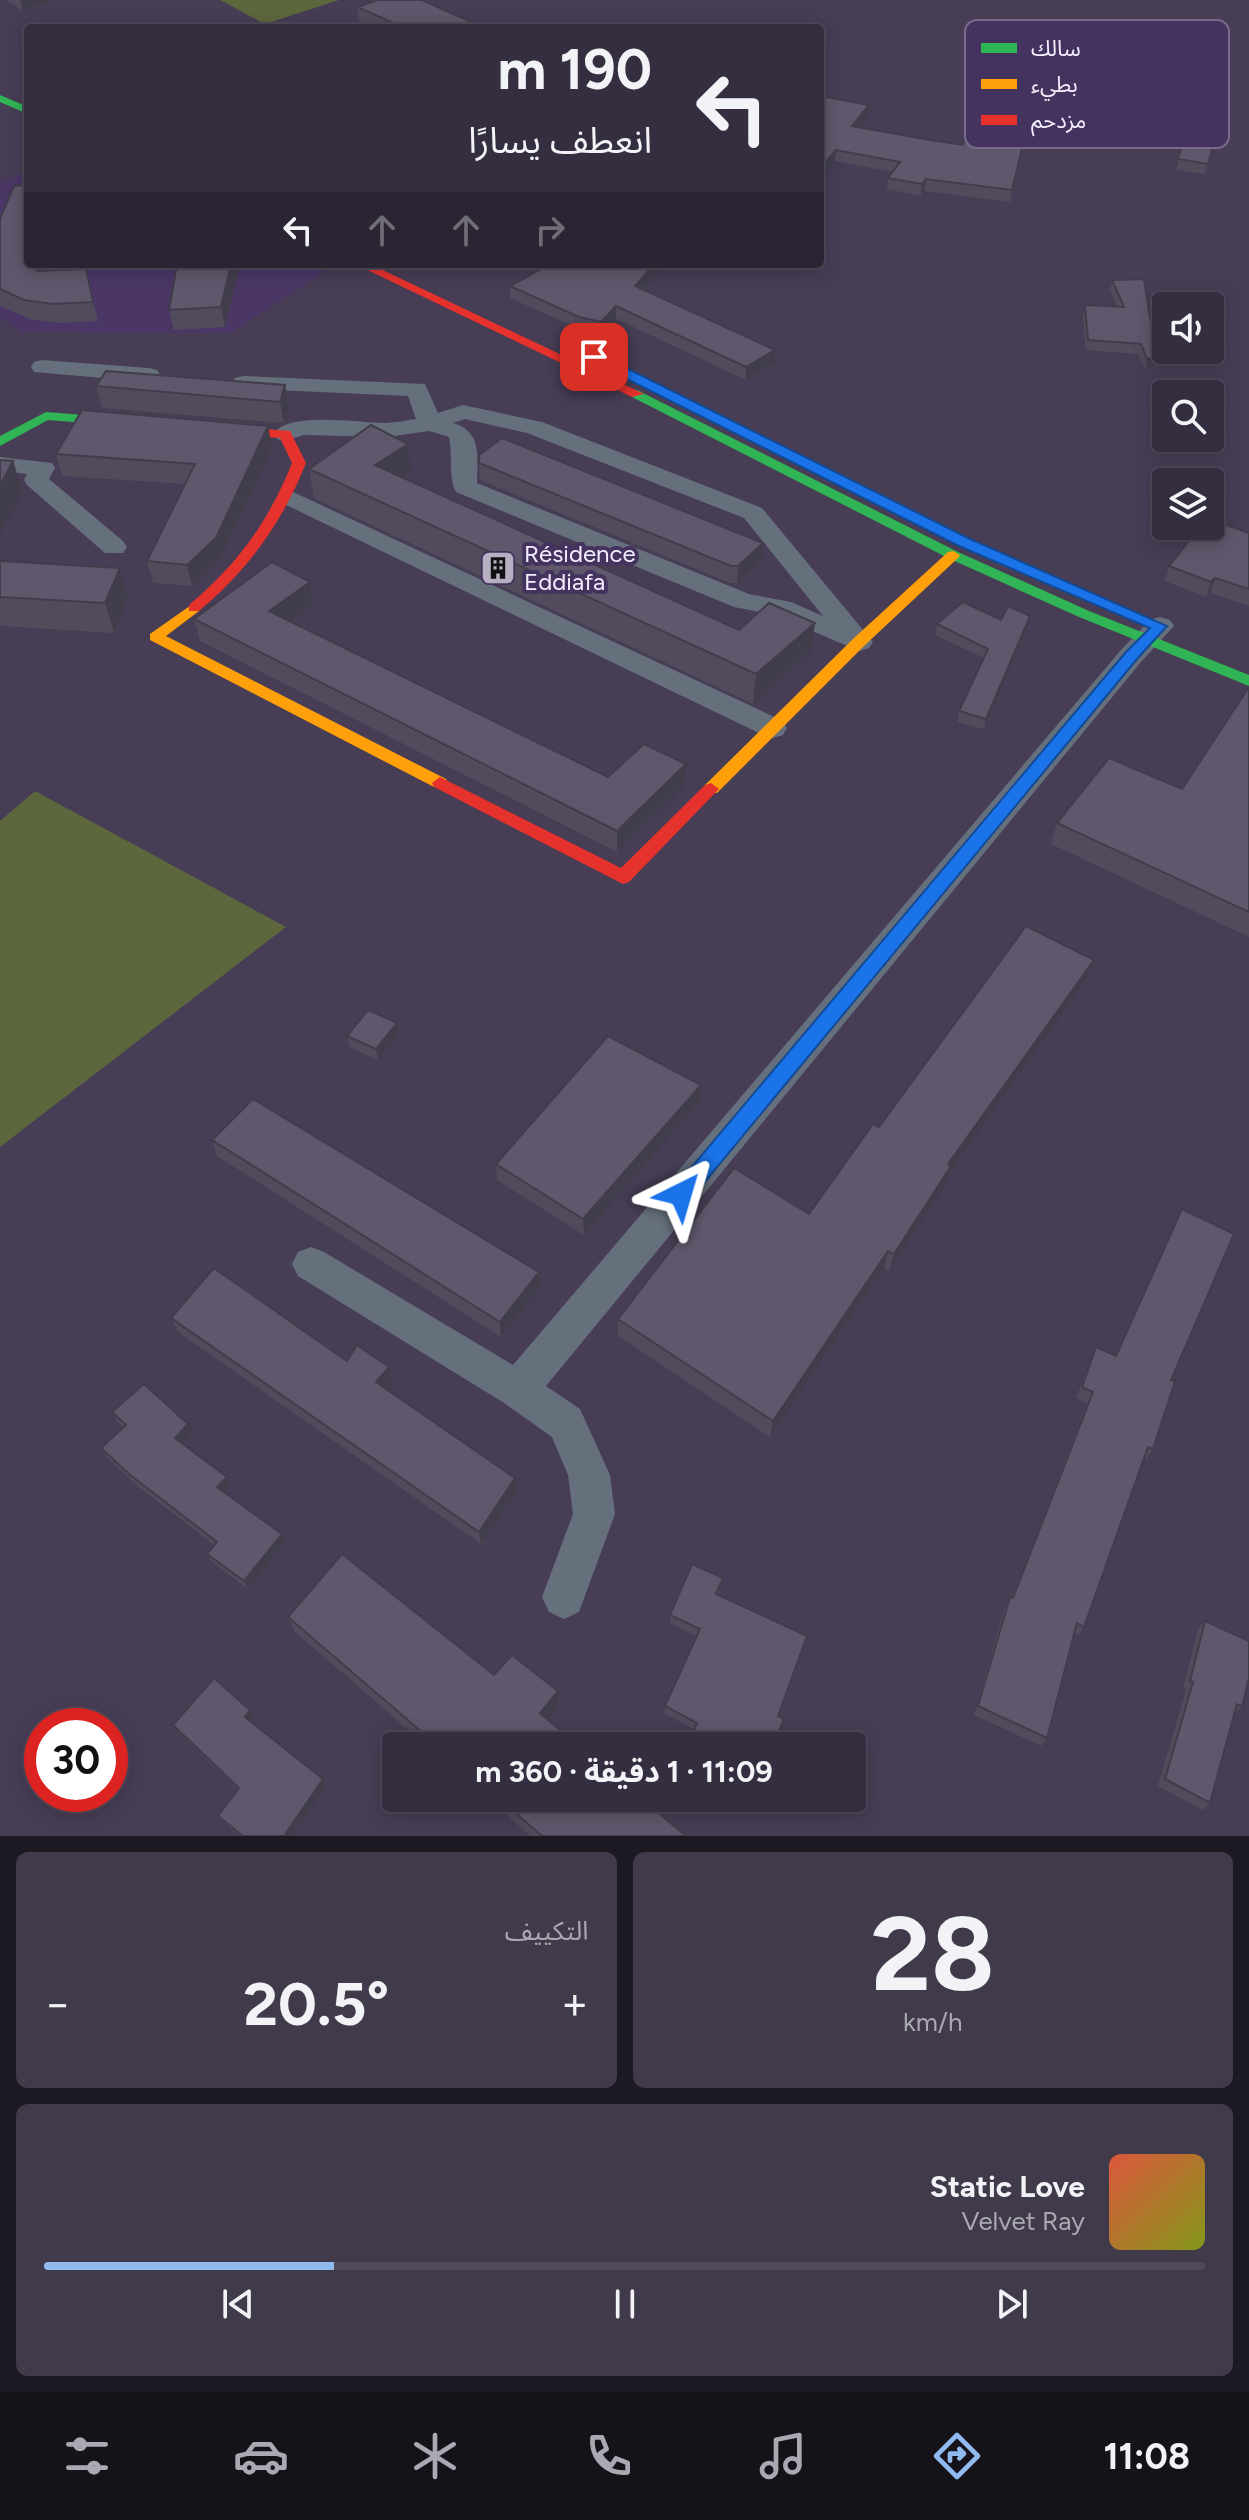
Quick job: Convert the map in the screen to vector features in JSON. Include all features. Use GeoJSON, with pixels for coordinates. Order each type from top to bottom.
{"type":"FeatureCollection","features":[{"type":"Feature","properties":{"kind":"main road"},"geometry":{"type":"LineString","coordinates":[[0,83],[24,94]]}},
{"type":"Feature","properties":{"kind":"main road"},"geometry":{"type":"LineString","coordinates":[[0,98],[24,109]]}},
{"type":"Feature","properties":{"kind":"main road"},"geometry":{"type":"LineString","coordinates":[[369,268],[630,391],[953,555],[1153,633],[1249,661]]}},
{"type":"Feature","properties":{"kind":"main road"},"geometry":{"type":"LineString","coordinates":[[404,268],[650,384],[1249,681]]}},
{"type":"Feature","properties":{"kind":"main road"},"geometry":{"type":"LineString","coordinates":[[0,442],[46,416],[147,424]]}},
{"type":"Feature","properties":{"kind":"main road"},"geometry":{"type":"LineString","coordinates":[[193,427],[285,434],[299,463],[289,497],[255,552],[223,587],[155,637],[623,877],[859,642],[953,555]]}},
{"type":"Feature","properties":{"kind":"street"},"geometry":{"type":"LineString","coordinates":[[42,367],[170,377]]}},
{"type":"Feature","properties":{"kind":"street"},"geometry":{"type":"LineString","coordinates":[[217,381],[417,389],[430,424]]}},
{"type":"Feature","properties":{"kind":"street"},"geometry":{"type":"LineString","coordinates":[[285,434],[301,428],[387,430],[430,424],[463,412],[534,427],[753,513],[859,642]]}},
{"type":"Feature","properties":{"kind":"street"},"geometry":{"type":"LineString","coordinates":[[430,424],[460,433],[465,452],[465,487],[743,601],[782,608],[859,642]]}},
{"type":"Feature","properties":{"kind":"street"},"geometry":{"type":"LineString","coordinates":[[0,464],[43,468],[36,480],[114,547]]}},
{"type":"Feature","properties":{"kind":"street"},"geometry":{"type":"LineString","coordinates":[[289,497],[773,728]]}},
{"type":"Feature","properties":{"kind":"street"},"geometry":{"type":"LineString","coordinates":[[518,1390],[1153,633]]}},
{"type":"Feature","properties":{"kind":"street"},"geometry":{"type":"LineString","coordinates":[[311,1264],[518,1390],[566,1423],[589,1475],[594,1514],[564,1597]]}},
{"type":"Feature","properties":{"kind":"shaded area"},"geometry":{"type":"Polygon","coordinates":[[[24,173],[24,268],[330,268],[231,333],[21,332],[0,317],[0,183],[24,173]]]}},
{"type":"Feature","properties":{"kind":"green space"},"geometry":{"type":"Polygon","coordinates":[[[220,0],[339,0],[265,24],[220,0]]]}},
{"type":"Feature","properties":{"kind":"green space"},"geometry":{"type":"Polygon","coordinates":[[[35,791],[286,927],[0,1147],[0,821],[35,791]]]}},
{"type":"Feature","properties":{"kind":"building"},"geometry":{"type":"Polygon","coordinates":[[[378,0],[422,0],[476,24],[396,24],[357,7],[378,0]]]}},
{"type":"Feature","properties":{"kind":"building"},"geometry":{"type":"Polygon","coordinates":[[[824,97],[869,105],[852,126],[963,145],[965,139],[965,148],[1022,148],[1012,190],[926,179],[922,184],[888,178],[900,162],[836,150],[825,163],[824,97]]]}},
{"type":"Feature","properties":{"kind":"building"},"geometry":{"type":"Polygon","coordinates":[[[1181,148],[1212,148],[1208,164],[1178,159],[1181,148]]]}},
{"type":"Feature","properties":{"kind":"building"},"geometry":{"type":"Polygon","coordinates":[[[24,185],[24,268],[39,268],[37,271],[86,269],[93,302],[53,304],[24,300],[0,289],[0,219],[14,186],[24,185]]]}},
{"type":"Feature","properties":{"kind":"building"},"geometry":{"type":"Polygon","coordinates":[[[176,268],[230,268],[221,307],[169,310],[176,268]]]}},
{"type":"Feature","properties":{"kind":"building"},"geometry":{"type":"Polygon","coordinates":[[[543,268],[651,268],[635,286],[775,350],[746,367],[616,306],[601,322],[579,317],[510,286],[543,268]]]}},
{"type":"Feature","properties":{"kind":"building"},"geometry":{"type":"Polygon","coordinates":[[[1144,279],[1152,330],[1152,357],[1147,359],[1141,344],[1088,340],[1085,305],[1124,307],[1112,280],[1144,279]]]}},
{"type":"Feature","properties":{"kind":"building"},"geometry":{"type":"Polygon","coordinates":[[[106,371],[285,385],[280,402],[96,386],[106,371]]]}},
{"type":"Feature","properties":{"kind":"building"},"geometry":{"type":"Polygon","coordinates":[[[82,410],[268,426],[216,538],[187,565],[147,561],[195,464],[56,454],[82,410]]]}},
{"type":"Feature","properties":{"kind":"building"},"geometry":{"type":"Polygon","coordinates":[[[371,425],[408,444],[375,465],[739,630],[769,603],[815,623],[756,674],[309,469],[371,425]]]}},
{"type":"Feature","properties":{"kind":"building"},"geometry":{"type":"Polygon","coordinates":[[[502,438],[763,543],[738,566],[731,566],[479,463],[479,455],[502,438]]]}},
{"type":"Feature","properties":{"kind":"building"},"geometry":{"type":"Polygon","coordinates":[[[0,460],[13,461],[0,486],[0,460]]]}},
{"type":"Feature","properties":{"kind":"building"},"geometry":{"type":"Polygon","coordinates":[[[1224,524],[1249,533],[1249,589],[1215,578],[1211,582],[1169,566],[1190,540],[1224,540],[1224,524]]]}},
{"type":"Feature","properties":{"kind":"building"},"geometry":{"type":"Polygon","coordinates":[[[0,561],[120,568],[105,603],[0,597],[0,561]]]}},
{"type":"Feature","properties":{"kind":"building"},"geometry":{"type":"Polygon","coordinates":[[[272,562],[310,582],[269,611],[608,777],[644,744],[686,764],[617,831],[194,619],[272,562]]]}},
{"type":"Feature","properties":{"kind":"building"},"geometry":{"type":"Polygon","coordinates":[[[963,602],[1001,620],[1008,606],[1030,616],[986,719],[959,711],[988,649],[937,624],[963,602]]]}},
{"type":"Feature","properties":{"kind":"building"},"geometry":{"type":"Polygon","coordinates":[[[1249,687],[1249,912],[1057,823],[1109,758],[1182,789],[1249,687]]]}},
{"type":"Feature","properties":{"kind":"building"},"geometry":{"type":"Polygon","coordinates":[[[1026,926],[1094,960],[948,1164],[951,1166],[894,1254],[888,1251],[773,1421],[618,1319],[734,1168],[809,1214],[873,1124],[879,1127],[1026,926]]]}},
{"type":"Feature","properties":{"kind":"building"},"geometry":{"type":"Polygon","coordinates":[[[368,1010],[397,1023],[376,1049],[347,1036],[368,1010]]]}},
{"type":"Feature","properties":{"kind":"building"},"geometry":{"type":"Polygon","coordinates":[[[608,1036],[701,1085],[583,1219],[496,1164],[608,1036]]]}},
{"type":"Feature","properties":{"kind":"building"},"geometry":{"type":"Polygon","coordinates":[[[253,1099],[539,1272],[500,1322],[212,1140],[253,1099]]]}},
{"type":"Feature","properties":{"kind":"building"},"geometry":{"type":"Polygon","coordinates":[[[1182,1209],[1234,1234],[1171,1380],[1175,1381],[1153,1449],[1148,1447],[1084,1627],[1077,1623],[1047,1738],[978,1706],[1010,1597],[1013,1598],[1093,1392],[1082,1387],[1096,1347],[1116,1356],[1182,1209]]]}},
{"type":"Feature","properties":{"kind":"building"},"geometry":{"type":"Polygon","coordinates":[[[214,1268],[347,1361],[357,1345],[389,1367],[376,1382],[515,1478],[479,1532],[171,1318],[214,1268]]]}},
{"type":"Feature","properties":{"kind":"building"},"geometry":{"type":"Polygon","coordinates":[[[144,1384],[188,1424],[175,1438],[227,1477],[217,1487],[282,1534],[244,1581],[207,1554],[217,1542],[129,1474],[101,1448],[126,1425],[112,1412],[144,1384]]]}},
{"type":"Feature","properties":{"kind":"building"},"geometry":{"type":"Polygon","coordinates":[[[342,1554],[494,1675],[512,1655],[558,1691],[540,1713],[562,1732],[422,1732],[288,1617],[342,1554]]]}},
{"type":"Feature","properties":{"kind":"building"},"geometry":{"type":"Polygon","coordinates":[[[692,1564],[723,1578],[716,1594],[807,1636],[778,1716],[784,1719],[779,1732],[693,1732],[697,1723],[665,1706],[700,1629],[670,1615],[692,1564]]]}},
{"type":"Feature","properties":{"kind":"building"},"geometry":{"type":"Polygon","coordinates":[[[1205,1621],[1249,1641],[1249,1678],[1242,1707],[1237,1704],[1210,1803],[1165,1779],[1193,1682],[1190,1681],[1205,1621]]]}},
{"type":"Feature","properties":{"kind":"building"},"geometry":{"type":"Polygon","coordinates":[[[214,1678],[250,1710],[245,1717],[323,1779],[284,1836],[243,1836],[218,1816],[239,1788],[173,1725],[214,1678]]]}},
{"type":"Feature","properties":{"kind":"building"},"geometry":{"type":"Polygon","coordinates":[[[514,1812],[658,1812],[686,1836],[542,1836],[514,1812]]]}},
{"type":"Feature","properties":{"kind":"traffic: fast"},"geometry":{"type":"LineString","coordinates":[[0,98],[24,109]]}},
{"type":"Feature","properties":{"kind":"traffic: fast"},"geometry":{"type":"LineString","coordinates":[[637,394],[953,555],[1084,614],[1249,681]]}},
{"type":"Feature","properties":{"kind":"traffic: fast"},"geometry":{"type":"LineString","coordinates":[[0,442],[46,416],[135,423]]}},
{"type":"Feature","properties":{"kind":"traffic: slow"},"geometry":{"type":"LineString","coordinates":[[711,789],[859,642],[953,555]]}},
{"type":"Feature","properties":{"kind":"traffic: slow"},"geometry":{"type":"LineString","coordinates":[[194,608],[155,637],[440,783]]}},
{"type":"Feature","properties":{"kind":"traffic: jam"},"geometry":{"type":"LineString","coordinates":[[369,268],[637,394]]}},
{"type":"Feature","properties":{"kind":"traffic: jam"},"geometry":{"type":"LineString","coordinates":[[194,608],[229,577],[257,543],[270,525],[299,463],[285,434],[211,429]]}},
{"type":"Feature","properties":{"kind":"traffic: jam"},"geometry":{"type":"LineString","coordinates":[[440,783],[623,877],[711,789]]}},
{"type":"Feature","properties":{"kind":"place","name":"Résidence Eddiafa"},"geometry":{"type":"Point","coordinates":[498,568]}},
{"type":"Feature","properties":{"kind":"route"},"geometry":{"type":"LineString","coordinates":[[594,357],[1026,571],[1160,626],[1131,656],[681,1194]]}}]}
